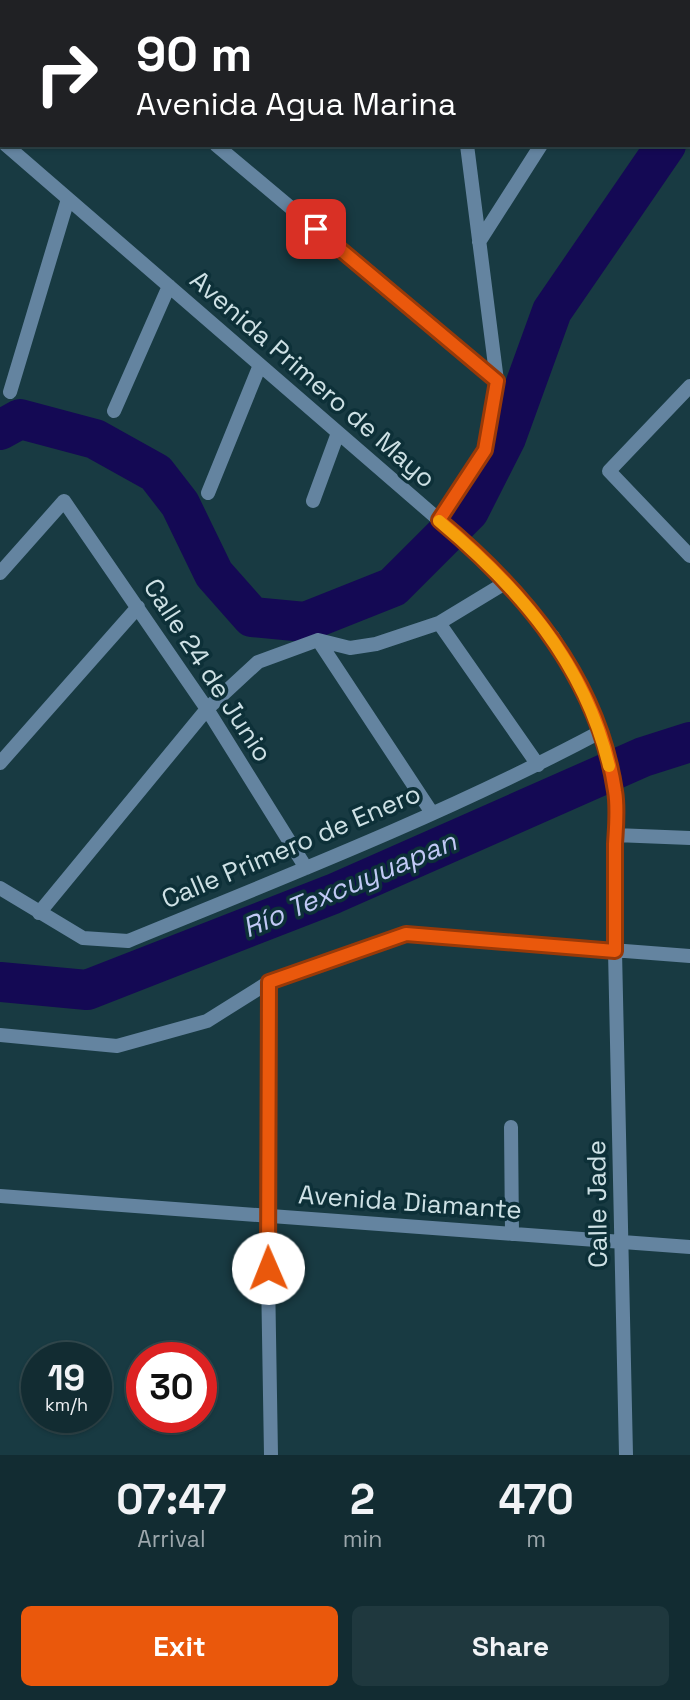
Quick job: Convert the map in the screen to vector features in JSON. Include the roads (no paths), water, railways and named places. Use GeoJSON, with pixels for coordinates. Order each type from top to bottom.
{"type":"FeatureCollection","features":[{"type":"Feature","properties":{"kind":"street","name":"Avenida Primero de Mayo"},"geometry":{"type":"LineString","coordinates":[[8,147],[442,523],[506,583],[554,637],[576,675],[600,732],[616,792],[615,951]]}},
{"type":"Feature","properties":{"kind":"street"},"geometry":{"type":"LineString","coordinates":[[218,147],[497,381]]}},
{"type":"Feature","properties":{"kind":"street"},"geometry":{"type":"LineString","coordinates":[[442,523],[485,450],[497,381],[467,147]]}},
{"type":"Feature","properties":{"kind":"street"},"geometry":{"type":"LineString","coordinates":[[479,242],[540,147]]}},
{"type":"Feature","properties":{"kind":"street"},"geometry":{"type":"LineString","coordinates":[[10,392],[68,199]]}},
{"type":"Feature","properties":{"kind":"street"},"geometry":{"type":"LineString","coordinates":[[114,411],[169,286]]}},
{"type":"Feature","properties":{"kind":"street"},"geometry":{"type":"LineString","coordinates":[[208,493],[260,365]]}},
{"type":"Feature","properties":{"kind":"street"},"geometry":{"type":"LineString","coordinates":[[690,386],[610,471],[690,556]]}},
{"type":"Feature","properties":{"kind":"street"},"geometry":{"type":"LineString","coordinates":[[313,501],[338,433]]}},
{"type":"Feature","properties":{"kind":"street","name":"Calle 24 de Junio"},"geometry":{"type":"LineString","coordinates":[[0,573],[64,501],[207,709],[306,868]]}},
{"type":"Feature","properties":{"kind":"street"},"geometry":{"type":"LineString","coordinates":[[39,913],[207,709],[258,662],[318,640],[350,648],[376,644],[439,622],[506,583]]}},
{"type":"Feature","properties":{"kind":"street"},"geometry":{"type":"LineString","coordinates":[[0,763],[138,607]]}},
{"type":"Feature","properties":{"kind":"street"},"geometry":{"type":"LineString","coordinates":[[439,622],[538,765]]}},
{"type":"Feature","properties":{"kind":"street"},"geometry":{"type":"LineString","coordinates":[[318,640],[432,813]]}},
{"type":"Feature","properties":{"kind":"street","name":"Calle Primero de Enero"},"geometry":{"type":"LineString","coordinates":[[0,888],[83,938],[128,941],[432,813],[538,765],[600,732]]}},
{"type":"Feature","properties":{"kind":"street"},"geometry":{"type":"LineString","coordinates":[[615,835],[690,838]]}},
{"type":"Feature","properties":{"kind":"street"},"geometry":{"type":"LineString","coordinates":[[0,1035],[117,1046],[207,1021],[269,982],[406,934],[690,956]]}},
{"type":"Feature","properties":{"kind":"street","name":"Calle Jade"},"geometry":{"type":"LineString","coordinates":[[615,951],[626,1455]]}},
{"type":"Feature","properties":{"kind":"street"},"geometry":{"type":"LineString","coordinates":[[269,982],[267,1215],[271,1455]]}},
{"type":"Feature","properties":{"kind":"street"},"geometry":{"type":"LineString","coordinates":[[511,1127],[512,1234]]}},
{"type":"Feature","properties":{"kind":"street","name":"Avenida Diamante"},"geometry":{"type":"LineString","coordinates":[[0,1196],[690,1247]]}},
{"type":"Feature","properties":{"kind":"waterway","name":"Río Texcuyuapan"},"geometry":{"type":"LineString","coordinates":[[0,430],[20,419],[95,439],[156,473],[180,504],[214,574],[252,617],[305,622],[393,587],[469,511],[506,438],[552,311],[665,147]]}},
{"type":"Feature","properties":{"kind":"waterway","name":"Río Texcuyuapan"},"geometry":{"type":"LineString","coordinates":[[0,982],[87,990],[333,894],[643,757],[690,742]]}}]}
